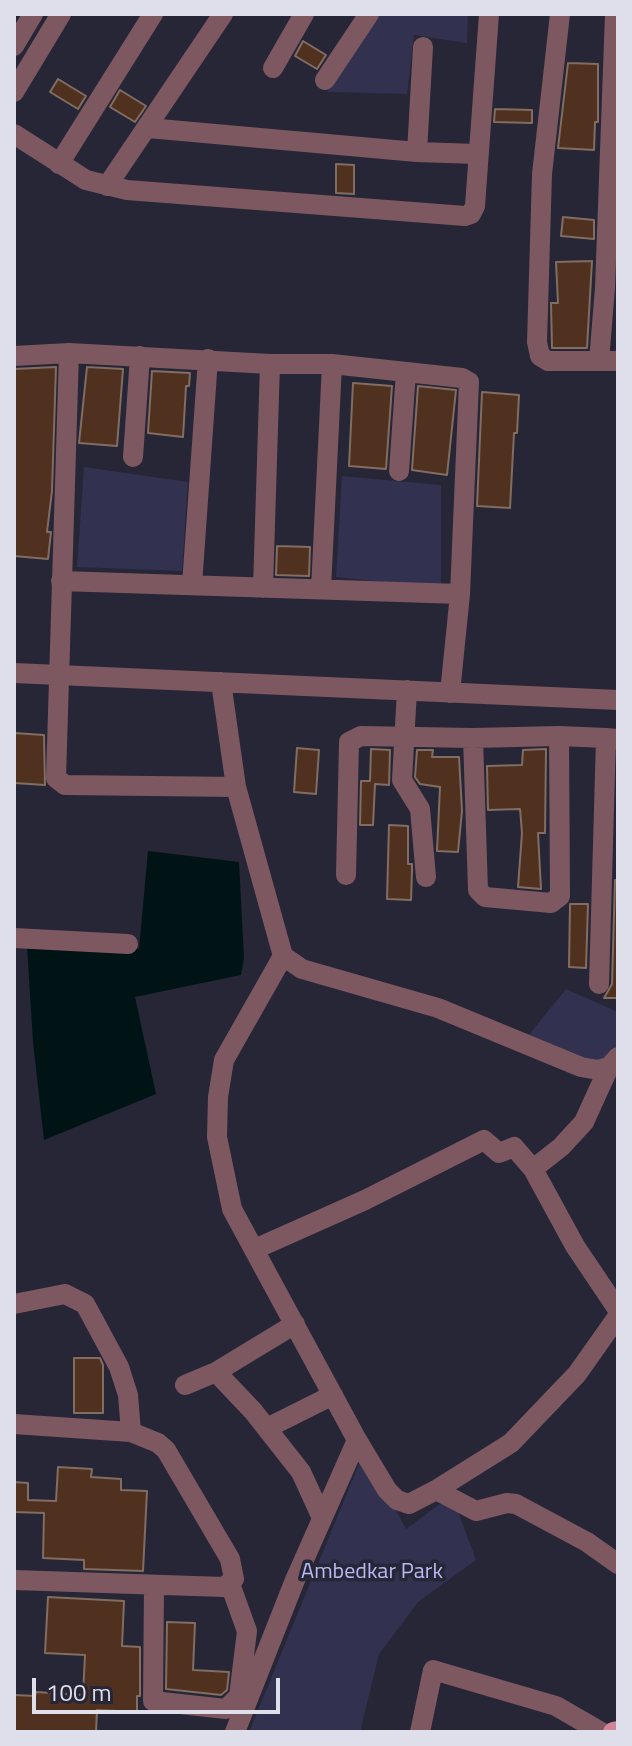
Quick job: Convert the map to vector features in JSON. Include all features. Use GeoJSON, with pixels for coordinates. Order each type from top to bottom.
{"type":"FeatureCollection","features":[{"type":"Feature","properties":{"kind":"street"},"geometry":{"type":"LineString","coordinates":[[14,46],[33,14]]}},
{"type":"Feature","properties":{"kind":"street"},"geometry":{"type":"LineString","coordinates":[[14,92],[61,14]]}},
{"type":"Feature","properties":{"kind":"street"},"geometry":{"type":"LineString","coordinates":[[59,164],[153,14]]}},
{"type":"Feature","properties":{"kind":"street"},"geometry":{"type":"LineString","coordinates":[[107,186],[223,14]]}},
{"type":"Feature","properties":{"kind":"street"},"geometry":{"type":"LineString","coordinates":[[273,68],[304,14]]}},
{"type":"Feature","properties":{"kind":"street"},"geometry":{"type":"LineString","coordinates":[[325,80],[369,14]]}},
{"type":"Feature","properties":{"kind":"street"},"geometry":{"type":"LineString","coordinates":[[14,134],[86,180],[127,190],[465,216],[471,214],[475,206],[489,14]]}},
{"type":"Feature","properties":{"kind":"street"},"geometry":{"type":"LineString","coordinates":[[560,14],[542,174],[537,342],[540,356],[548,361],[608,361],[616,15]]}},
{"type":"Feature","properties":{"kind":"street"},"geometry":{"type":"LineString","coordinates":[[417,152],[423,47]]}},
{"type":"Feature","properties":{"kind":"street"},"geometry":{"type":"LineString","coordinates":[[148,128],[417,152],[477,154]]}},
{"type":"Feature","properties":{"kind":"street"},"geometry":{"type":"LineString","coordinates":[[69,353],[56,778],[62,784],[236,787]]}},
{"type":"Feature","properties":{"kind":"street"},"geometry":{"type":"LineString","coordinates":[[14,356],[69,353],[270,364],[332,364],[462,378],[469,382],[460,594],[450,693]]}},
{"type":"Feature","properties":{"kind":"street"},"geometry":{"type":"LineString","coordinates":[[133,457],[140,356]]}},
{"type":"Feature","properties":{"kind":"street"},"geometry":{"type":"LineString","coordinates":[[192,585],[208,359]]}},
{"type":"Feature","properties":{"kind":"street"},"geometry":{"type":"LineString","coordinates":[[263,588],[270,364]]}},
{"type":"Feature","properties":{"kind":"street"},"geometry":{"type":"LineString","coordinates":[[321,589],[332,364]]}},
{"type":"Feature","properties":{"kind":"street"},"geometry":{"type":"LineString","coordinates":[[399,471],[406,372]]}},
{"type":"Feature","properties":{"kind":"street"},"geometry":{"type":"LineString","coordinates":[[61,581],[460,594]]}},
{"type":"Feature","properties":{"kind":"street"},"geometry":{"type":"LineString","coordinates":[[14,673],[618,700]]}},
{"type":"Feature","properties":{"kind":"street"},"geometry":{"type":"LineString","coordinates":[[221,682],[236,787],[283,956],[302,969],[438,1008],[589,1070],[614,1062]]}},
{"type":"Feature","properties":{"kind":"street"},"geometry":{"type":"LineString","coordinates":[[407,690],[402,780],[420,809],[426,877]]}},
{"type":"Feature","properties":{"kind":"street"},"geometry":{"type":"LineString","coordinates":[[346,875],[349,742],[361,736],[612,739],[599,984]]}},
{"type":"Feature","properties":{"kind":"street"},"geometry":{"type":"LineString","coordinates":[[473,738],[478,890],[485,897],[551,903],[560,896],[559,736]]}},
{"type":"Feature","properties":{"kind":"street"},"geometry":{"type":"LineString","coordinates":[[14,938],[128,944]]}},
{"type":"Feature","properties":{"kind":"street"},"geometry":{"type":"LineString","coordinates":[[283,956],[224,1060],[218,1097],[217,1137],[232,1209],[387,1490],[397,1500],[409,1504],[511,1443],[577,1374],[618,1316]]}},
{"type":"Feature","properties":{"kind":"street"},"geometry":{"type":"LineString","coordinates":[[533,1169],[561,1147],[584,1122],[614,1062]]}},
{"type":"Feature","properties":{"kind":"street"},"geometry":{"type":"LineString","coordinates":[[255,1249],[365,1200],[484,1140],[499,1153],[514,1147],[533,1169],[575,1246],[618,1310]]}},
{"type":"Feature","properties":{"kind":"street"},"geometry":{"type":"LineString","coordinates":[[14,1304],[65,1294],[85,1304],[119,1367],[128,1395],[131,1432]]}},
{"type":"Feature","properties":{"kind":"street"},"geometry":{"type":"LineString","coordinates":[[185,1385],[216,1372],[295,1324]]}},
{"type":"Feature","properties":{"kind":"street"},"geometry":{"type":"LineString","coordinates":[[216,1372],[267,1428],[301,1472],[322,1518]]}},
{"type":"Feature","properties":{"kind":"street"},"geometry":{"type":"LineString","coordinates":[[267,1428],[333,1395]]}},
{"type":"Feature","properties":{"kind":"street"},"geometry":{"type":"LineString","coordinates":[[14,1424],[131,1432],[148,1437],[166,1450],[230,1559],[234,1579],[224,1587],[14,1580]]}},
{"type":"Feature","properties":{"kind":"street"},"geometry":{"type":"LineString","coordinates":[[235,1732],[357,1440]]}},
{"type":"Feature","properties":{"kind":"street"},"geometry":{"type":"LineString","coordinates":[[436,1490],[476,1511],[507,1503],[516,1504],[587,1542],[618,1564]]}},
{"type":"Feature","properties":{"kind":"street"},"geometry":{"type":"LineString","coordinates":[[154,1586],[153,1701],[226,1709],[239,1696],[247,1631],[230,1584]]}},
{"type":"Feature","properties":{"kind":"street"},"geometry":{"type":"LineString","coordinates":[[420,1732],[433,1670],[556,1706],[601,1732]]}},
{"type":"Feature","properties":{"kind":"green space"},"geometry":{"type":"Polygon","coordinates":[[[375,14],[468,14],[467,43],[414,35],[407,94],[327,92],[375,14]]]}},
{"type":"Feature","properties":{"kind":"green space"},"geometry":{"type":"Polygon","coordinates":[[[84,467],[188,482],[182,571],[77,567],[84,467]]]}},
{"type":"Feature","properties":{"kind":"green space"},"geometry":{"type":"Polygon","coordinates":[[[342,476],[441,485],[441,588],[336,577],[342,476]]]}},
{"type":"Feature","properties":{"kind":"green space"},"geometry":{"type":"Polygon","coordinates":[[[566,989],[618,1012],[618,1046],[592,1077],[523,1042],[566,989]]]}},
{"type":"Feature","properties":{"kind":"green space","name":"Ambedkar Park"},"geometry":{"type":"Polygon","coordinates":[[[368,1458],[406,1529],[452,1495],[476,1560],[418,1602],[379,1654],[360,1732],[249,1732],[361,1459],[368,1458]]]}},
{"type":"Feature","properties":{"kind":"shaded area"},"geometry":{"type":"Polygon","coordinates":[[[148,851],[239,862],[244,958],[241,975],[135,997],[156,1094],[44,1140],[33,1042],[27,946],[139,949],[148,851]]]}},
{"type":"Feature","properties":{"kind":"building"},"geometry":{"type":"Polygon","coordinates":[[[303,41],[326,55],[317,69],[295,56],[303,41]]]}},
{"type":"Feature","properties":{"kind":"building"},"geometry":{"type":"Polygon","coordinates":[[[568,63],[598,64],[598,122],[595,122],[594,150],[558,148],[568,63]]]}},
{"type":"Feature","properties":{"kind":"building"},"geometry":{"type":"Polygon","coordinates":[[[58,79],[86,96],[78,109],[50,92],[58,79]]]}},
{"type":"Feature","properties":{"kind":"building"},"geometry":{"type":"Polygon","coordinates":[[[120,90],[146,106],[135,122],[110,107],[120,90]]]}},
{"type":"Feature","properties":{"kind":"building"},"geometry":{"type":"Polygon","coordinates":[[[495,109],[532,110],[532,123],[494,122],[495,109]]]}},
{"type":"Feature","properties":{"kind":"building"},"geometry":{"type":"Polygon","coordinates":[[[336,164],[354,165],[354,194],[336,193],[336,164]]]}},
{"type":"Feature","properties":{"kind":"building"},"geometry":{"type":"Polygon","coordinates":[[[563,217],[594,220],[594,239],[561,236],[563,217]]]}},
{"type":"Feature","properties":{"kind":"building"},"geometry":{"type":"Polygon","coordinates":[[[592,261],[587,348],[552,348],[551,303],[558,303],[556,262],[592,261]]]}},
{"type":"Feature","properties":{"kind":"building"},"geometry":{"type":"Polygon","coordinates":[[[56,367],[48,559],[14,556],[14,369],[56,367]]]}},
{"type":"Feature","properties":{"kind":"building"},"geometry":{"type":"Polygon","coordinates":[[[87,367],[123,369],[117,446],[79,443],[87,367]]]}},
{"type":"Feature","properties":{"kind":"building"},"geometry":{"type":"Polygon","coordinates":[[[152,371],[190,373],[189,386],[186,386],[183,437],[148,433],[152,371]]]}},
{"type":"Feature","properties":{"kind":"building"},"geometry":{"type":"Polygon","coordinates":[[[353,383],[392,386],[386,469],[349,466],[353,383]]]}},
{"type":"Feature","properties":{"kind":"building"},"geometry":{"type":"Polygon","coordinates":[[[418,386],[456,390],[447,475],[412,470],[418,386]]]}},
{"type":"Feature","properties":{"kind":"building"},"geometry":{"type":"Polygon","coordinates":[[[482,392],[519,395],[510,508],[477,506],[482,392]]]}},
{"type":"Feature","properties":{"kind":"building"},"geometry":{"type":"Polygon","coordinates":[[[277,546],[310,547],[309,576],[276,575],[277,546]]]}},
{"type":"Feature","properties":{"kind":"building"},"geometry":{"type":"Polygon","coordinates":[[[14,733],[44,735],[45,785],[14,783],[14,733]]]}},
{"type":"Feature","properties":{"kind":"building"},"geometry":{"type":"Polygon","coordinates":[[[297,748],[319,750],[316,794],[294,792],[297,748]]]}},
{"type":"Feature","properties":{"kind":"building"},"geometry":{"type":"Polygon","coordinates":[[[371,749],[390,750],[389,785],[375,784],[373,825],[360,825],[361,781],[370,781],[371,749]]]}},
{"type":"Feature","properties":{"kind":"building"},"geometry":{"type":"Polygon","coordinates":[[[546,749],[545,833],[538,833],[541,889],[518,887],[522,833],[520,809],[488,810],[487,766],[522,765],[523,750],[546,749]]]}},
{"type":"Feature","properties":{"kind":"building"},"geometry":{"type":"Polygon","coordinates":[[[417,750],[433,750],[432,757],[459,757],[462,811],[458,852],[437,851],[440,787],[420,784],[415,777],[417,750]]]}},
{"type":"Feature","properties":{"kind":"building"},"geometry":{"type":"Polygon","coordinates":[[[389,825],[408,826],[408,864],[412,864],[411,900],[387,899],[389,825]]]}},
{"type":"Feature","properties":{"kind":"building"},"geometry":{"type":"Polygon","coordinates":[[[615,880],[618,880],[618,998],[604,998],[612,984],[615,880]]]}},
{"type":"Feature","properties":{"kind":"building"},"geometry":{"type":"Polygon","coordinates":[[[570,904],[588,904],[586,968],[569,967],[570,904]]]}},
{"type":"Feature","properties":{"kind":"building"},"geometry":{"type":"Polygon","coordinates":[[[74,1358],[100,1358],[103,1365],[103,1413],[74,1413],[74,1358]]]}},
{"type":"Feature","properties":{"kind":"building"},"geometry":{"type":"Polygon","coordinates":[[[58,1467],[92,1469],[91,1477],[121,1479],[121,1490],[147,1491],[143,1571],[84,1569],[84,1560],[43,1558],[44,1513],[14,1512],[14,1482],[28,1483],[28,1500],[56,1501],[58,1467]]]}},
{"type":"Feature","properties":{"kind":"building"},"geometry":{"type":"Polygon","coordinates":[[[48,1597],[124,1601],[122,1646],[140,1647],[137,1712],[97,1710],[96,1732],[14,1732],[14,1695],[35,1696],[36,1692],[83,1695],[85,1655],[45,1653],[48,1597]]]}},
{"type":"Feature","properties":{"kind":"building"},"geometry":{"type":"Polygon","coordinates":[[[167,1622],[195,1623],[193,1670],[229,1672],[227,1690],[221,1695],[166,1689],[167,1622]]]}}]}
